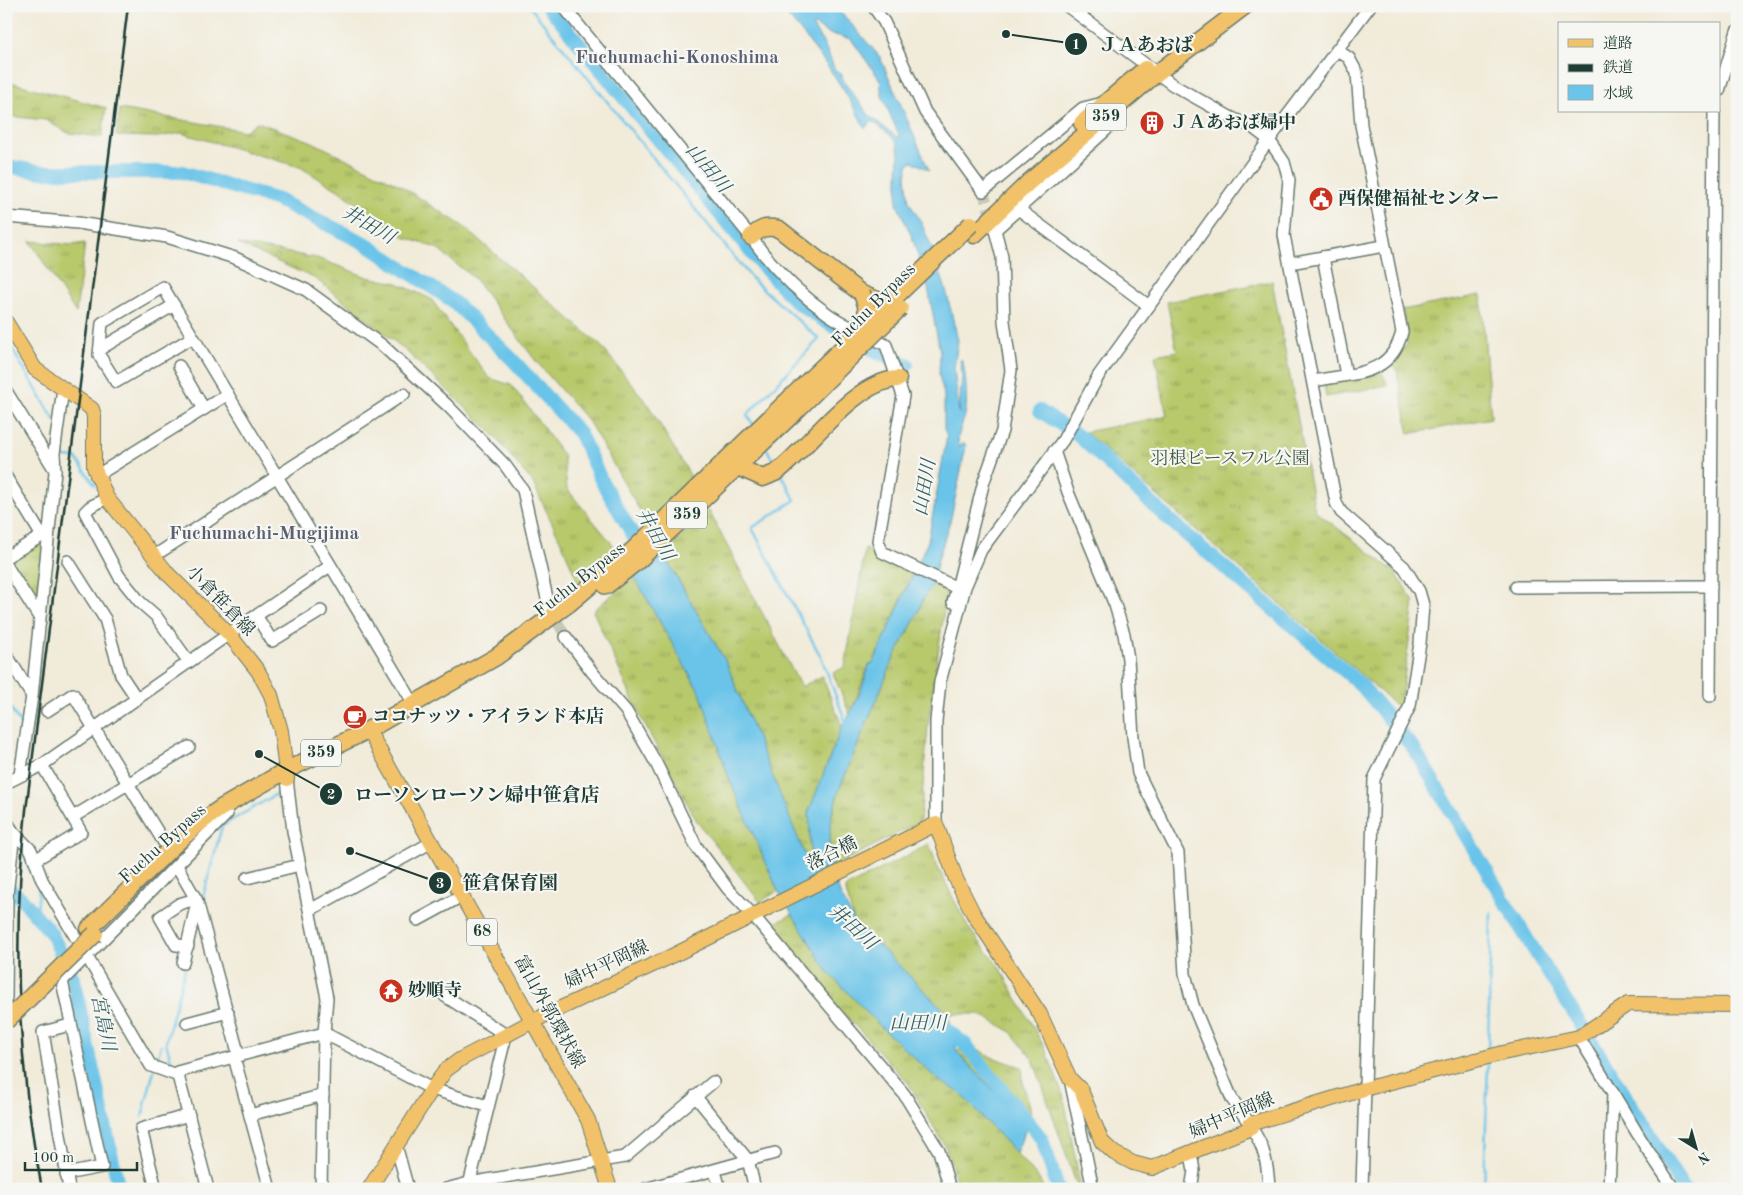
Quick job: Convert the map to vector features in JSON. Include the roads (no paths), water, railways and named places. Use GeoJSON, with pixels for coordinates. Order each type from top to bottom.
{"type":"FeatureCollection","features":[{"type":"Feature","properties":{"kind":"highway","name":"Fuchu Bypass"},"geometry":{"type":"LineString","coordinates":[[6,1008],[224,811],[286,775],[501,665],[573,606],[892,300],[1028,182],[1107,108],[1230,6]]}},
{"type":"Feature","properties":{"kind":"highway","name":"Fuchu Bypass"},"geometry":{"type":"LineString","coordinates":[[1153,70],[1245,6]]}},
{"type":"Feature","properties":{"kind":"highway"},"geometry":{"type":"LineString","coordinates":[[751,237],[761,228],[767,226],[779,229],[862,294],[880,301],[892,300]]}},
{"type":"Feature","properties":{"kind":"highway","name":"Fuchu Bypass"},"geometry":{"type":"LineString","coordinates":[[370,733],[414,704],[496,657],[639,560],[794,413],[972,229]]}},
{"type":"Feature","properties":{"kind":"highway"},"geometry":{"type":"LineString","coordinates":[[824,365],[838,346],[866,317],[868,309],[862,294]]}},
{"type":"Feature","properties":{"kind":"highway"},"geometry":{"type":"LineString","coordinates":[[738,467],[763,478],[776,472],[851,402],[897,375]]}},
{"type":"Feature","properties":{"kind":"highway"},"geometry":{"type":"LineString","coordinates":[[776,472],[765,473],[758,470],[755,459],[758,452],[794,413]]}},
{"type":"Feature","properties":{"kind":"highway","name":"Fuchu Bypass"},"geometry":{"type":"LineString","coordinates":[[6,1021],[92,932]]}},
{"type":"Feature","properties":{"kind":"main road","name":"小倉笹倉線"},"geometry":{"type":"LineString","coordinates":[[8,331],[35,369],[62,390],[92,409],[96,476],[107,498],[169,575],[229,634],[258,671],[271,696],[281,731],[286,775]]}},
{"type":"Feature","properties":{"kind":"main road","name":"富山外郭環状線"},"geometry":{"type":"LineString","coordinates":[[370,733],[588,1120],[610,1189]]}},
{"type":"Feature","properties":{"kind":"main road","name":"婦中平岡線"},"geometry":{"type":"LineString","coordinates":[[932,826],[973,913],[1040,1014],[1070,1079],[1082,1090],[1102,1142],[1114,1153],[1152,1168],[1251,1126],[1364,1089],[1503,1053],[1579,1037],[1628,1004],[1737,1006]]}},
{"type":"Feature","properties":{"kind":"main road","name":"落合橋"},"geometry":{"type":"LineString","coordinates":[[752,914],[932,826]]}},
{"type":"Feature","properties":{"kind":"main road","name":"婦中平岡線"},"geometry":{"type":"LineString","coordinates":[[369,1189],[432,1089],[446,1070],[461,1059],[533,1021],[674,955],[752,914]]}},
{"type":"Feature","properties":{"kind":"street"},"geometry":{"type":"LineString","coordinates":[[563,6],[751,237],[768,262],[829,315],[886,345],[903,396],[902,413],[878,540],[882,552],[955,587]]}},
{"type":"Feature","properties":{"kind":"street"},"geometry":{"type":"LineString","coordinates":[[873,6],[884,22],[925,112],[983,191],[1083,108],[1107,108],[1111,122],[1106,130],[1017,208],[1002,226],[995,230],[1002,257],[1004,321],[1011,370],[1002,432],[984,481],[955,587],[944,639],[947,650]]}},
{"type":"Feature","properties":{"kind":"street"},"geometry":{"type":"LineString","coordinates":[[1067,6],[1188,96],[1252,127],[1270,140],[1284,162],[1289,180],[1284,235],[1314,381],[1336,503],[1341,512],[1404,567],[1419,591],[1423,605],[1420,643],[1410,706],[1374,779],[1362,1189]]}},
{"type":"Feature","properties":{"kind":"street"},"geometry":{"type":"LineString","coordinates":[[932,826],[936,721],[940,682],[965,587],[981,550],[1063,440],[1099,375],[1370,6]]}},
{"type":"Feature","properties":{"kind":"street"},"geometry":{"type":"LineString","coordinates":[[1720,88],[1737,31]]}},
{"type":"Feature","properties":{"kind":"street"},"geometry":{"type":"LineString","coordinates":[[1314,381],[1378,368],[1398,346],[1402,332],[1362,125],[1357,73],[1349,58],[1337,50]]}},
{"type":"Feature","properties":{"kind":"street"},"geometry":{"type":"LineString","coordinates":[[1710,696],[1714,112]]}},
{"type":"Feature","properties":{"kind":"street"},"geometry":{"type":"LineString","coordinates":[[1017,208],[1149,306]]}},
{"type":"Feature","properties":{"kind":"street"},"geometry":{"type":"LineString","coordinates":[[6,217],[78,223],[168,237],[235,258],[306,290],[383,346],[448,406],[505,466],[523,490],[549,607]]}},
{"type":"Feature","properties":{"kind":"street"},"geometry":{"type":"LineString","coordinates":[[1290,263],[1384,246]]}},
{"type":"Feature","properties":{"kind":"street"},"geometry":{"type":"LineString","coordinates":[[1323,257],[1346,374]]}},
{"type":"Feature","properties":{"kind":"street"},"geometry":{"type":"LineString","coordinates":[[193,337],[116,382],[99,355],[102,323],[163,287],[414,704]]}},
{"type":"Feature","properties":{"kind":"street"},"geometry":{"type":"LineString","coordinates":[[100,349],[174,305]]}},
{"type":"Feature","properties":{"kind":"street"},"geometry":{"type":"LineString","coordinates":[[179,366],[204,409]]}},
{"type":"Feature","properties":{"kind":"street"},"geometry":{"type":"LineString","coordinates":[[20,775],[32,696],[45,536],[56,472],[54,452],[62,390]]}},
{"type":"Feature","properties":{"kind":"street"},"geometry":{"type":"LineString","coordinates":[[6,391],[56,472]]}},
{"type":"Feature","properties":{"kind":"street"},"geometry":{"type":"LineString","coordinates":[[96,476],[228,394]]}},
{"type":"Feature","properties":{"kind":"street"},"geometry":{"type":"LineString","coordinates":[[154,556],[404,394]]}},
{"type":"Feature","properties":{"kind":"street"},"geometry":{"type":"LineString","coordinates":[[1054,451],[1068,492],[1115,605],[1124,634],[1138,772],[1178,853],[1185,974],[1193,1004],[1232,1099],[1259,1138],[1268,1168],[1269,1189]]}},
{"type":"Feature","properties":{"kind":"street"},"geometry":{"type":"LineString","coordinates":[[6,477],[45,536]]}},
{"type":"Feature","properties":{"kind":"street"},"geometry":{"type":"LineString","coordinates":[[107,498],[90,506],[85,512],[119,576],[140,602],[156,616],[189,662]]}},
{"type":"Feature","properties":{"kind":"street"},"geometry":{"type":"LineString","coordinates":[[6,557],[45,536]]}},
{"type":"Feature","properties":{"kind":"street"},"geometry":{"type":"LineString","coordinates":[[68,561],[105,619],[121,675],[137,699]]}},
{"type":"Feature","properties":{"kind":"street"},"geometry":{"type":"LineString","coordinates":[[6,565],[39,617]]}},
{"type":"Feature","properties":{"kind":"street"},"geometry":{"type":"LineString","coordinates":[[6,783],[42,765],[330,566]]}},
{"type":"Feature","properties":{"kind":"street"},"geometry":{"type":"LineString","coordinates":[[1516,586],[1711,586]]}},
{"type":"Feature","properties":{"kind":"street"},"geometry":{"type":"LineString","coordinates":[[257,617],[272,641],[321,611]]}},
{"type":"Feature","properties":{"kind":"street"},"geometry":{"type":"LineString","coordinates":[[566,636],[593,673],[626,711],[656,763],[696,846],[728,889],[752,914],[904,1094],[939,1151],[950,1189]]}},
{"type":"Feature","properties":{"kind":"street"},"geometry":{"type":"LineString","coordinates":[[6,654],[32,696]]}},
{"type":"Feature","properties":{"kind":"street"},"geometry":{"type":"LineString","coordinates":[[47,711],[73,694],[165,844]]}},
{"type":"Feature","properties":{"kind":"street"},"geometry":{"type":"LineString","coordinates":[[73,817],[189,747]]}},
{"type":"Feature","properties":{"kind":"street"},"geometry":{"type":"LineString","coordinates":[[35,860],[81,832],[42,765]]}},
{"type":"Feature","properties":{"kind":"street"},"geometry":{"type":"LineString","coordinates":[[286,775],[293,831],[327,998],[324,1033],[321,1189]]}},
{"type":"Feature","properties":{"kind":"street"},"geometry":{"type":"LineString","coordinates":[[73,933],[165,844],[195,818],[224,811]]}},
{"type":"Feature","properties":{"kind":"street"},"geometry":{"type":"LineString","coordinates":[[66,1174],[102,1167],[62,982],[86,955],[177,866],[224,811]]}},
{"type":"Feature","properties":{"kind":"street"},"geometry":{"type":"LineString","coordinates":[[6,821],[14,833],[31,850],[42,880],[151,1066],[179,1076]]}},
{"type":"Feature","properties":{"kind":"street"},"geometry":{"type":"LineString","coordinates":[[6,998],[8,889],[14,833]]}},
{"type":"Feature","properties":{"kind":"street"},"geometry":{"type":"LineString","coordinates":[[310,910],[432,842]]}},
{"type":"Feature","properties":{"kind":"street"},"geometry":{"type":"LineString","coordinates":[[247,878],[300,865]]}},
{"type":"Feature","properties":{"kind":"street"},"geometry":{"type":"LineString","coordinates":[[177,866],[197,900],[228,1012],[250,1115],[270,1189]]}},
{"type":"Feature","properties":{"kind":"street"},"geometry":{"type":"LineString","coordinates":[[418,920],[462,896]]}},
{"type":"Feature","properties":{"kind":"street"},"geometry":{"type":"LineString","coordinates":[[183,963],[197,900]]}},
{"type":"Feature","properties":{"kind":"street"},"geometry":{"type":"LineString","coordinates":[[188,946],[176,945],[160,917],[179,904],[197,900]]}},
{"type":"Feature","properties":{"kind":"street"},"geometry":{"type":"LineString","coordinates":[[445,996],[506,1035],[487,1106],[469,1186]]}},
{"type":"Feature","properties":{"kind":"street"},"geometry":{"type":"LineString","coordinates":[[188,1023],[228,1012]]}},
{"type":"Feature","properties":{"kind":"street"},"geometry":{"type":"LineString","coordinates":[[69,1189],[43,1032],[70,1025]]}},
{"type":"Feature","properties":{"kind":"street"},"geometry":{"type":"LineString","coordinates":[[208,1189],[177,1072],[324,1033],[432,1089],[487,1106]]}},
{"type":"Feature","properties":{"kind":"street"},"geometry":{"type":"LineString","coordinates":[[1579,1037],[1674,1189]]}},
{"type":"Feature","properties":{"kind":"street"},"geometry":{"type":"LineString","coordinates":[[1070,1079],[1093,1189]]}},
{"type":"Feature","properties":{"kind":"street"},"geometry":{"type":"LineString","coordinates":[[446,1189],[625,1157],[713,1082]]}},
{"type":"Feature","properties":{"kind":"street"},"geometry":{"type":"LineString","coordinates":[[1609,1189],[1613,1093]]}},
{"type":"Feature","properties":{"kind":"street"},"geometry":{"type":"LineString","coordinates":[[250,1115],[323,1095]]}},
{"type":"Feature","properties":{"kind":"street"},"geometry":{"type":"LineString","coordinates":[[695,1096],[748,1160],[755,1189]]}},
{"type":"Feature","properties":{"kind":"street"},"geometry":{"type":"LineString","coordinates":[[156,1189],[141,1129],[189,1115]]}},
{"type":"Feature","properties":{"kind":"street"},"geometry":{"type":"LineString","coordinates":[[396,1145],[408,1189]]}},
{"type":"Feature","properties":{"kind":"street"},"geometry":{"type":"LineString","coordinates":[[645,1189],[678,1185],[748,1160],[775,1153]]}},
{"type":"Feature","properties":{"kind":"street"},"geometry":{"type":"LineString","coordinates":[[1191,1153],[1194,1171],[1191,1189]]}},
{"type":"Feature","properties":{"kind":"street"},"geometry":{"type":"LineString","coordinates":[[716,1171],[720,1189]]}},
{"type":"Feature","properties":{"kind":"water","name":"山田川"},"geometry":{"type":"Polygon","coordinates":[[[795,6],[833,6],[880,57],[929,170],[912,161],[909,163],[906,175],[909,202],[921,222],[931,246],[946,290],[958,340],[954,368],[959,413],[962,374],[960,360],[962,360],[966,387],[966,410],[958,439],[959,447],[964,443],[966,446],[951,518],[937,563],[934,583],[924,597],[917,615],[893,660],[839,790],[832,814],[828,853],[840,894],[854,921],[948,1014],[957,1052],[992,1089],[1030,1119],[1016,1153],[959,1092],[938,1080],[882,1028],[828,972],[778,891],[729,778],[700,693],[634,576],[662,552],[726,662],[811,870],[809,811],[842,726],[855,705],[869,665],[873,664],[928,541],[947,436],[944,429],[944,395],[939,375],[940,352],[928,288],[912,237],[897,204],[899,152],[897,143],[874,122],[871,122],[865,128],[829,69],[786,14],[795,6]],[[812,25],[825,46],[835,70],[841,73],[844,82],[869,115],[898,138],[899,135],[882,96],[880,80],[851,39],[827,33],[812,25]]]}},
{"type":"Feature","properties":{"kind":"waterway"},"geometry":{"type":"LineString","coordinates":[[529,6],[754,281],[819,339],[747,415],[753,424]]}},
{"type":"Feature","properties":{"kind":"waterway","name":"山田川"},"geometry":{"type":"LineString","coordinates":[[548,6],[761,264],[796,302],[878,353],[907,364]]}},
{"type":"Feature","properties":{"kind":"waterway"},"geometry":{"type":"LineString","coordinates":[[788,6],[792,9],[807,6]]}},
{"type":"Feature","properties":{"kind":"waterway","name":"井田川"},"geometry":{"type":"LineString","coordinates":[[6,166],[42,172],[182,172],[278,200],[364,243],[454,302],[512,359],[580,434],[602,482],[643,552]]}},
{"type":"Feature","properties":{"kind":"waterway"},"geometry":{"type":"LineString","coordinates":[[6,339],[54,419]]}},
{"type":"Feature","properties":{"kind":"waterway"},"geometry":{"type":"LineString","coordinates":[[1040,411],[1080,437],[1166,517],[1362,686],[1414,749],[1529,942],[1684,1189]]}},
{"type":"Feature","properties":{"kind":"waterway"},"geometry":{"type":"LineString","coordinates":[[61,430],[63,433],[61,453],[64,457],[76,458],[95,485]]}},
{"type":"Feature","properties":{"kind":"waterway"},"geometry":{"type":"LineString","coordinates":[[767,449],[776,466]]}},
{"type":"Feature","properties":{"kind":"waterway"},"geometry":{"type":"LineString","coordinates":[[782,475],[795,500],[752,528],[822,659],[846,723]]}},
{"type":"Feature","properties":{"kind":"waterway"},"geometry":{"type":"LineString","coordinates":[[6,701],[22,727]]}},
{"type":"Feature","properties":{"kind":"waterway"},"geometry":{"type":"LineString","coordinates":[[202,901],[222,826],[280,792],[283,793]]}},
{"type":"Feature","properties":{"kind":"waterway"},"geometry":{"type":"LineString","coordinates":[[27,854],[26,862],[36,879]]}},
{"type":"Feature","properties":{"kind":"waterway"},"geometry":{"type":"LineString","coordinates":[[37,917],[39,884]]}},
{"type":"Feature","properties":{"kind":"waterway","name":"宮島川"},"geometry":{"type":"LineString","coordinates":[[6,886],[23,900],[51,933],[73,978],[119,1189]]}},
{"type":"Feature","properties":{"kind":"waterway"},"geometry":{"type":"LineString","coordinates":[[1488,1051],[1491,912]]}},
{"type":"Feature","properties":{"kind":"waterway"},"geometry":{"type":"LineString","coordinates":[[173,1069],[166,1042],[186,965]]}},
{"type":"Feature","properties":{"kind":"waterway","name":"井田川"},"geometry":{"type":"LineString","coordinates":[[938,1023],[965,1044],[1042,1139],[1058,1189]]}},
{"type":"Feature","properties":{"kind":"waterway"},"geometry":{"type":"LineString","coordinates":[[156,1065],[161,1045]]}},
{"type":"Feature","properties":{"kind":"waterway"},"geometry":{"type":"LineString","coordinates":[[1484,1189],[1488,1061]]}},
{"type":"Feature","properties":{"kind":"waterway"},"geometry":{"type":"LineString","coordinates":[[142,1117],[154,1070]]}},
{"type":"Feature","properties":{"kind":"tunnel"},"geometry":{"type":"LineString","coordinates":[[983,191],[993,223]]}},
{"type":"Feature","properties":{"kind":"tunnel"},"geometry":{"type":"LineString","coordinates":[[550,609],[566,637]]}},
{"type":"Feature","properties":{"kind":"railway"},"geometry":{"type":"LineString","coordinates":[[42,1189],[27,1094],[19,1000],[19,905],[22,858],[26,810],[128,6]]}},
{"type":"Feature","properties":{"kind":"place","name":"ＪＡあおば"},"geometry":{"type":"Point","coordinates":[1006,34]}},
{"type":"Feature","properties":{"kind":"place","name":"ＪＡあおば婦中"},"geometry":{"type":"Point","coordinates":[1152,123]}},
{"type":"Feature","properties":{"kind":"place","name":"西保健福祉センター"},"geometry":{"type":"Point","coordinates":[1321,199]}},
{"type":"Feature","properties":{"kind":"place","name":"ココナッツ・アイランド本店"},"geometry":{"type":"Point","coordinates":[355,717]}},
{"type":"Feature","properties":{"kind":"place","name":"ローソンローソン婦中笹倉店"},"geometry":{"type":"Point","coordinates":[259,754]}},
{"type":"Feature","properties":{"kind":"place","name":"笹倉保育園"},"geometry":{"type":"Point","coordinates":[350,851]}},
{"type":"Feature","properties":{"kind":"place","name":"妙順寺"},"geometry":{"type":"Point","coordinates":[391,991]}},
{"type":"Feature","properties":{"kind":"district","name":"Fuchumachi-Konoshima"},"geometry":{"type":"Point","coordinates":[677,58]}},
{"type":"Feature","properties":{"kind":"district","name":"Fuchumachi-Mugijima"},"geometry":{"type":"Point","coordinates":[264,534]}},
{"type":"Feature","properties":{"kind":"park label","name":"羽根ピースフル公園"},"geometry":{"type":"Point","coordinates":[1230,459]}}]}
